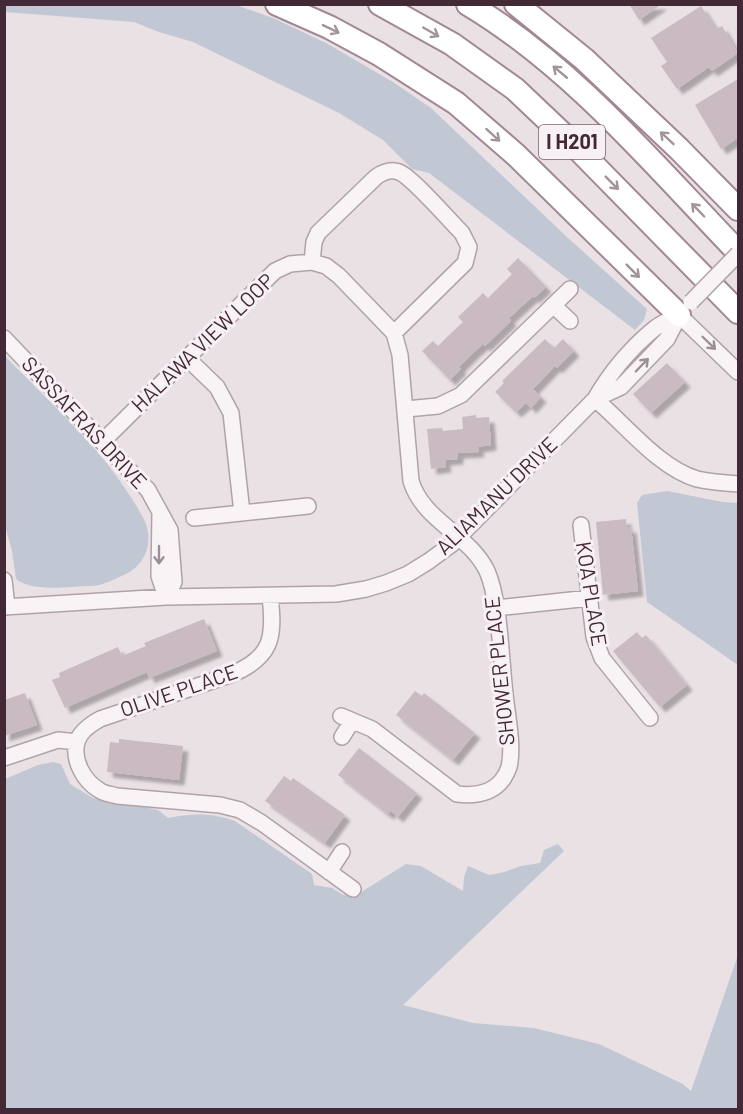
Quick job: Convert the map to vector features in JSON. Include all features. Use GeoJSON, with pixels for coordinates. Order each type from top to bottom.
{"type":"FeatureCollection","features":[{"type":"Feature","properties":{"kind":"highway"},"geometry":{"type":"LineString","coordinates":[[277,4],[329,27],[379,54],[456,103],[685,308]]}},
{"type":"Feature","properties":{"kind":"highway","name":"I H201"},"geometry":{"type":"LineString","coordinates":[[380,4],[452,44],[515,89],[572,142],[738,312]]}},
{"type":"Feature","properties":{"kind":"highway","name":"I H201"},"geometry":{"type":"LineString","coordinates":[[468,4],[513,34],[580,89],[738,253]]}},
{"type":"Feature","properties":{"kind":"highway"},"geometry":{"type":"LineString","coordinates":[[516,4],[584,59],[734,202]]}},
{"type":"Feature","properties":{"kind":"street"},"geometry":{"type":"LineString","coordinates":[[394,333],[462,267],[469,252],[462,233],[408,178],[394,171],[381,173],[376,177],[318,234],[314,242],[312,262],[326,266],[339,276],[394,333],[400,355],[411,481],[414,491],[424,507],[460,537]]}},
{"type":"Feature","properties":{"kind":"street","name":"ALIAMANU DRIVE"},"geometry":{"type":"LineString","coordinates":[[6,607],[166,597],[336,594],[366,589],[408,574],[460,537],[595,399],[621,387],[667,339],[685,308],[738,253]]}},
{"type":"Feature","properties":{"kind":"street","name":"HALAWA VIEW LOOP"},"geometry":{"type":"LineString","coordinates":[[103,441],[275,271],[290,264],[312,262]]}},
{"type":"Feature","properties":{"kind":"street"},"geometry":{"type":"LineString","coordinates":[[406,409],[438,406],[461,395],[570,288]]}},
{"type":"Feature","properties":{"kind":"street"},"geometry":{"type":"LineString","coordinates":[[553,305],[570,321]]}},
{"type":"Feature","properties":{"kind":"street"},"geometry":{"type":"LineString","coordinates":[[685,308],[738,372]]}},
{"type":"Feature","properties":{"kind":"street","name":"SASSAFRAS DRIVE"},"geometry":{"type":"LineString","coordinates":[[4,338],[148,490],[160,512],[159,576],[166,597]]}},
{"type":"Feature","properties":{"kind":"street"},"geometry":{"type":"LineString","coordinates":[[188,359],[217,387],[231,413],[242,513]]}},
{"type":"Feature","properties":{"kind":"street"},"geometry":{"type":"LineString","coordinates":[[595,399],[634,436],[675,468],[696,478],[738,484]]}},
{"type":"Feature","properties":{"kind":"street"},"geometry":{"type":"LineString","coordinates":[[194,518],[308,506]]}},
{"type":"Feature","properties":{"kind":"street","name":"KOA PLACE"},"geometry":{"type":"LineString","coordinates":[[581,525],[594,637],[602,658],[650,718]]}},
{"type":"Feature","properties":{"kind":"street","name":"SHOWER PLACE"},"geometry":{"type":"LineString","coordinates":[[342,737],[346,718],[372,729],[457,794],[473,796],[483,793],[494,788],[503,780],[509,766],[510,740],[496,608],[487,572],[460,537]]}},
{"type":"Feature","properties":{"kind":"street"},"geometry":{"type":"LineString","coordinates":[[4,580],[6,607]]}},
{"type":"Feature","properties":{"kind":"street","name":"OLIVE PLACE"},"geometry":{"type":"LineString","coordinates":[[77,742],[89,725],[100,719],[248,668],[260,658],[271,633],[270,596]]}},
{"type":"Feature","properties":{"kind":"street"},"geometry":{"type":"LineString","coordinates":[[496,608],[590,598]]}},
{"type":"Feature","properties":{"kind":"street"},"geometry":{"type":"LineString","coordinates":[[4,758],[58,740],[77,742],[80,770],[89,783],[100,792],[117,796],[220,805],[240,810],[262,823],[353,889]]}},
{"type":"Feature","properties":{"kind":"street"},"geometry":{"type":"LineString","coordinates":[[329,872],[342,852]]}},
{"type":"Feature","properties":{"kind":"shaded area"},"geometry":{"type":"Polygon","coordinates":[[[4,5],[236,5],[273,18],[326,43],[393,82],[431,108],[568,238],[647,309],[644,320],[635,330],[429,173],[412,169],[383,140],[339,113],[193,42],[134,22],[5,12],[4,5]]]}},
{"type":"Feature","properties":{"kind":"shaded area"},"geometry":{"type":"Polygon","coordinates":[[[5,356],[103,458],[140,513],[148,532],[148,546],[143,559],[133,570],[109,582],[97,585],[42,587],[32,586],[16,579],[5,526],[5,356]]]}},
{"type":"Feature","properties":{"kind":"shaded area"},"geometry":{"type":"Polygon","coordinates":[[[667,491],[738,503],[738,665],[647,602],[637,503],[642,495],[667,491]]]}},
{"type":"Feature","properties":{"kind":"shaded area"},"geometry":{"type":"Polygon","coordinates":[[[53,762],[61,764],[70,784],[93,798],[111,804],[122,802],[158,810],[168,818],[202,815],[218,816],[235,821],[312,874],[314,885],[332,888],[343,895],[358,894],[406,864],[421,866],[463,891],[468,866],[489,875],[504,872],[540,863],[544,850],[558,844],[564,851],[403,1005],[473,1023],[534,1028],[599,1044],[683,1084],[691,1091],[738,955],[738,1109],[5,1110],[5,779],[38,765],[53,762]]]}},
{"type":"Feature","properties":{"kind":"building"},"geometry":{"type":"Polygon","coordinates":[[[629,4],[662,4],[639,20],[629,4]]]}},
{"type":"Feature","properties":{"kind":"building"},"geometry":{"type":"Polygon","coordinates":[[[701,6],[716,29],[722,26],[738,53],[712,71],[709,67],[677,89],[661,66],[667,62],[651,38],[701,6]]]}},
{"type":"Feature","properties":{"kind":"building"},"geometry":{"type":"Polygon","coordinates":[[[738,79],[738,138],[721,149],[695,105],[738,79]]]}},
{"type":"Feature","properties":{"kind":"building"},"geometry":{"type":"Polygon","coordinates":[[[518,258],[546,287],[509,318],[511,321],[485,346],[483,344],[474,352],[450,380],[422,351],[433,341],[438,346],[463,322],[458,317],[483,293],[488,298],[512,274],[507,269],[518,258]]]}},
{"type":"Feature","properties":{"kind":"building"},"geometry":{"type":"Polygon","coordinates":[[[545,339],[554,348],[563,339],[574,351],[557,368],[555,366],[533,389],[541,397],[531,408],[526,403],[516,412],[495,392],[504,383],[502,381],[545,339]]]}},
{"type":"Feature","properties":{"kind":"building"},"geometry":{"type":"Polygon","coordinates":[[[667,363],[685,382],[651,413],[633,394],[667,363]]]}},
{"type":"Feature","properties":{"kind":"building"},"geometry":{"type":"Polygon","coordinates":[[[476,415],[476,418],[489,417],[491,445],[478,447],[479,452],[458,453],[458,459],[445,460],[446,467],[431,469],[427,429],[442,428],[443,431],[463,429],[462,417],[476,415]]]}},
{"type":"Feature","properties":{"kind":"building"},"geometry":{"type":"Polygon","coordinates":[[[626,519],[627,528],[631,527],[638,591],[603,595],[596,522],[626,519]]]}},
{"type":"Feature","properties":{"kind":"building"},"geometry":{"type":"Polygon","coordinates":[[[204,619],[217,651],[149,678],[147,672],[65,708],[52,680],[60,677],[59,673],[118,647],[122,656],[146,646],[144,643],[204,619]]]}},
{"type":"Feature","properties":{"kind":"building"},"geometry":{"type":"Polygon","coordinates":[[[637,632],[642,638],[646,635],[687,685],[660,707],[613,651],[637,632]]]}},
{"type":"Feature","properties":{"kind":"building"},"geometry":{"type":"Polygon","coordinates":[[[415,691],[422,696],[424,693],[475,733],[453,760],[396,715],[415,691]]]}},
{"type":"Feature","properties":{"kind":"building"},"geometry":{"type":"Polygon","coordinates":[[[25,693],[37,725],[4,736],[4,700],[25,693]]]}},
{"type":"Feature","properties":{"kind":"building"},"geometry":{"type":"Polygon","coordinates":[[[119,739],[183,746],[179,780],[107,772],[110,742],[119,743],[119,739]]]}},
{"type":"Feature","properties":{"kind":"building"},"geometry":{"type":"Polygon","coordinates":[[[359,748],[417,793],[398,817],[391,811],[388,814],[338,775],[359,748]]]}},
{"type":"Feature","properties":{"kind":"building"},"geometry":{"type":"Polygon","coordinates":[[[284,776],[291,781],[293,778],[345,815],[325,843],[265,801],[284,776]]]}}]}
